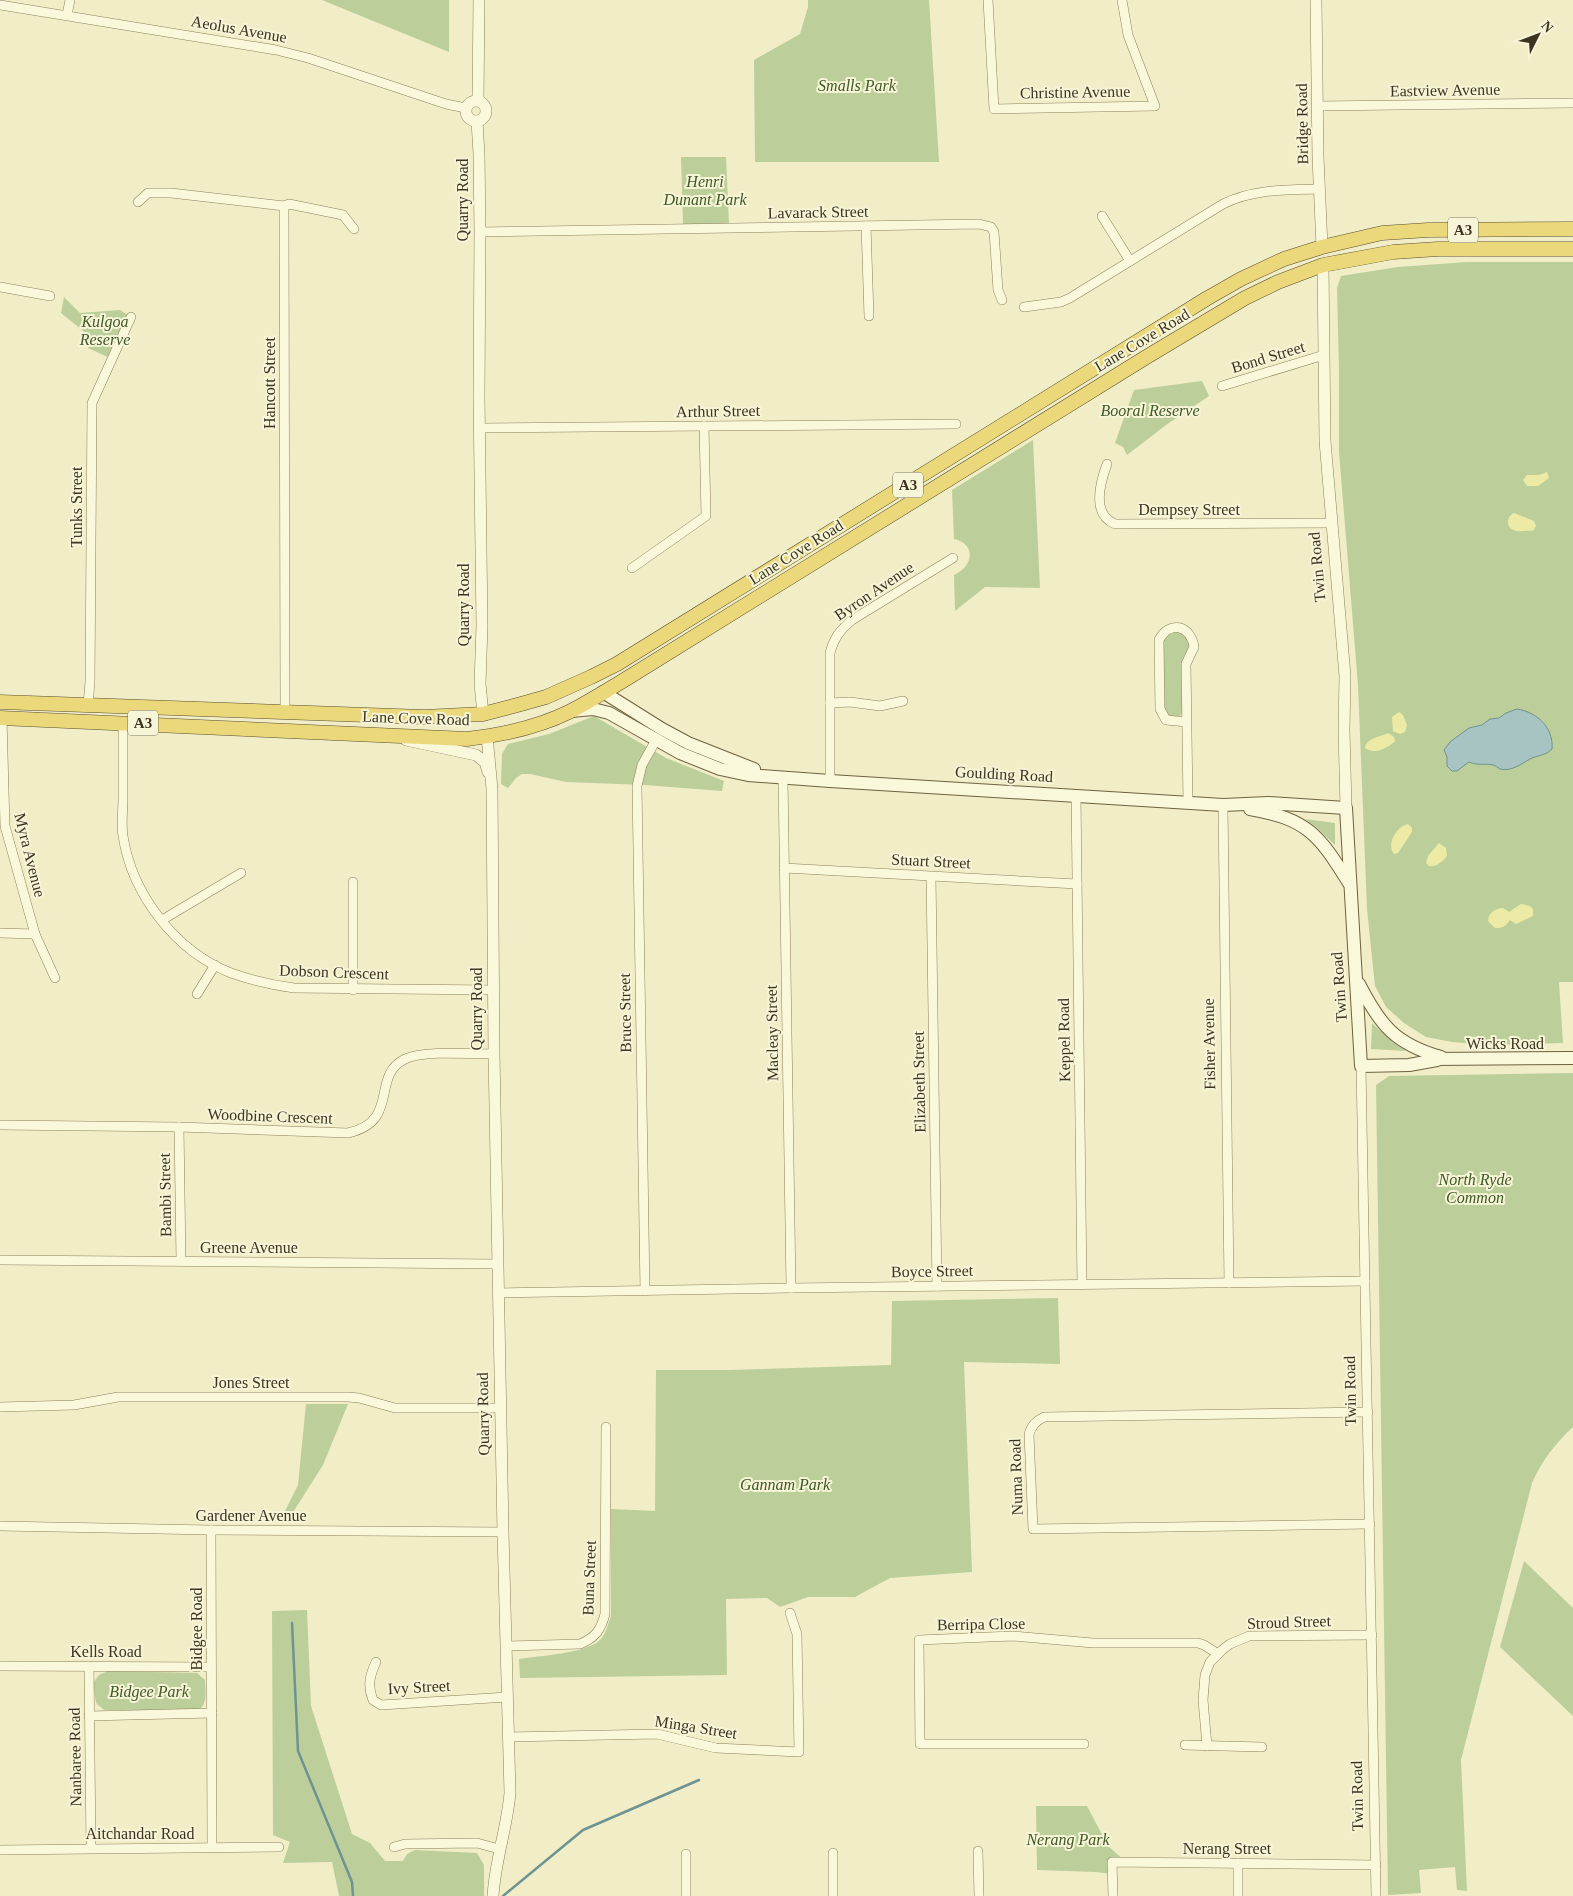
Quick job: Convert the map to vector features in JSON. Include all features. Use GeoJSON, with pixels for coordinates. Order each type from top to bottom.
{"type":"FeatureCollection","features":[{"type":"Feature","properties":{"kind":"highway","name":"Lane Cove Road"},"geometry":{"type":"LineString","coordinates":[[0,702],[424,717],[483,714],[546,697],[591,677],[647,646],[1224,288],[1266,267],[1322,247],[1382,233],[1428,230],[1573,229]]}},
{"type":"Feature","properties":{"kind":"highway","name":"Twin Road"},"geometry":{"type":"LineString","coordinates":[[1322,247],[1323,265]]}},
{"type":"Feature","properties":{"kind":"highway","name":"Lane Cove Road"},"geometry":{"type":"LineString","coordinates":[[1,718],[467,739],[530,726],[569,712],[603,692],[1245,298],[1286,278],[1323,265],[1402,252],[1438,249],[1573,249]]}},
{"type":"Feature","properties":{"kind":"highway"},"geometry":{"type":"LineString","coordinates":[[546,697],[590,690],[603,692]]}},
{"type":"Feature","properties":{"kind":"highway","name":"Quarry Road"},"geometry":{"type":"LineString","coordinates":[[483,714],[487,736]]}},
{"type":"Feature","properties":{"kind":"main road","name":"Goulding Road"},"geometry":{"type":"LineString","coordinates":[[603,692],[680,753],[720,769],[748,775],[1223,805],[1268,812],[1292,819],[1316,836]]}},
{"type":"Feature","properties":{"kind":"main road","name":"Goulding Road"},"geometry":{"type":"LineString","coordinates":[[569,712],[593,709],[609,713],[659,735]]}},
{"type":"Feature","properties":{"kind":"main road","name":"Goulding Road"},"geometry":{"type":"LineString","coordinates":[[1223,805],[1268,803],[1346,812]]}},
{"type":"Feature","properties":{"kind":"main road"},"geometry":{"type":"LineString","coordinates":[[1268,812],[1346,812]]}},
{"type":"Feature","properties":{"kind":"main road","name":"Twin Road"},"geometry":{"type":"LineString","coordinates":[[1346,812],[1361,1061]]}},
{"type":"Feature","properties":{"kind":"main road","name":"Twin Road"},"geometry":{"type":"LineString","coordinates":[[1316,836],[1332,856],[1350,885]]}},
{"type":"Feature","properties":{"kind":"main road"},"geometry":{"type":"LineString","coordinates":[[1356,978],[1379,1019],[1395,1035],[1421,1050],[1451,1059]]}},
{"type":"Feature","properties":{"kind":"main road","name":"Wicks Road"},"geometry":{"type":"LineString","coordinates":[[1361,1061],[1409,1056],[1437,1060],[1573,1058]]}},
{"type":"Feature","properties":{"kind":"street"},"geometry":{"type":"LineString","coordinates":[[68,15],[70,0]]}},
{"type":"Feature","properties":{"kind":"street"},"geometry":{"type":"LineString","coordinates":[[478,101],[479,0]]}},
{"type":"Feature","properties":{"kind":"street","name":"Christine Avenue"},"geometry":{"type":"LineString","coordinates":[[988,0],[994,108],[1155,106],[1128,35],[1122,0]]}},
{"type":"Feature","properties":{"kind":"street","name":"Bridge Road"},"geometry":{"type":"LineString","coordinates":[[1316,0],[1317,106],[1322,247]]}},
{"type":"Feature","properties":{"kind":"street","name":"Aeolus Avenue"},"geometry":{"type":"LineString","coordinates":[[0,4],[276,50],[308,58],[446,104],[466,108]]}},
{"type":"Feature","properties":{"kind":"street"},"geometry":{"type":"LineString","coordinates":[[478,101],[484,105],[486,111],[483,118],[477,121],[468,117],[466,108],[471,102],[478,101]]}},
{"type":"Feature","properties":{"kind":"street","name":"Eastview Avenue"},"geometry":{"type":"LineString","coordinates":[[1317,106],[1573,103]]}},
{"type":"Feature","properties":{"kind":"street","name":"Quarry Road"},"geometry":{"type":"LineString","coordinates":[[477,121],[480,232],[482,626],[480,684],[483,714]]}},
{"type":"Feature","properties":{"kind":"street"},"geometry":{"type":"LineString","coordinates":[[1024,306],[1061,302],[1070,298],[1223,204],[1240,196],[1270,190],[1320,189]]}},
{"type":"Feature","properties":{"kind":"street"},"geometry":{"type":"LineString","coordinates":[[138,202],[148,193],[171,193],[284,206],[289,204],[343,215],[354,229]]}},
{"type":"Feature","properties":{"kind":"street","name":"Hancott Street"},"geometry":{"type":"LineString","coordinates":[[284,206],[285,712]]}},
{"type":"Feature","properties":{"kind":"street"},"geometry":{"type":"LineString","coordinates":[[1102,216],[1130,261]]}},
{"type":"Feature","properties":{"kind":"street","name":"Lavarack Street"},"geometry":{"type":"LineString","coordinates":[[480,232],[979,224],[991,227],[996,238],[998,290],[1002,300]]}},
{"type":"Feature","properties":{"kind":"street"},"geometry":{"type":"LineString","coordinates":[[866,226],[868,316]]}},
{"type":"Feature","properties":{"kind":"street","name":"Twin Road"},"geometry":{"type":"LineString","coordinates":[[1323,265],[1325,441],[1345,676],[1346,812]]}},
{"type":"Feature","properties":{"kind":"street"},"geometry":{"type":"LineString","coordinates":[[0,287],[50,296]]}},
{"type":"Feature","properties":{"kind":"street","name":"Tunks Street"},"geometry":{"type":"LineString","coordinates":[[88,705],[90,682],[92,403],[131,317]]}},
{"type":"Feature","properties":{"kind":"street","name":"Bond Street"},"geometry":{"type":"LineString","coordinates":[[1222,386],[1324,356]]}},
{"type":"Feature","properties":{"kind":"street","name":"Arthur Street"},"geometry":{"type":"LineString","coordinates":[[480,428],[956,424]]}},
{"type":"Feature","properties":{"kind":"street"},"geometry":{"type":"LineString","coordinates":[[632,568],[706,516],[704,426]]}},
{"type":"Feature","properties":{"kind":"street","name":"Dempsey Street"},"geometry":{"type":"LineString","coordinates":[[1107,464],[1100,484],[1100,509],[1108,522],[1115,524],[1331,523]]}},
{"type":"Feature","properties":{"kind":"street","name":"Byron Avenue"},"geometry":{"type":"LineString","coordinates":[[830,781],[830,653],[834,640],[841,629],[852,620],[953,558]]}},
{"type":"Feature","properties":{"kind":"street"},"geometry":{"type":"LineString","coordinates":[[1187,722],[1166,720],[1160,709],[1159,640],[1165,632],[1176,628],[1185,630],[1190,634],[1194,647],[1186,664],[1187,722],[1188,802]]}},
{"type":"Feature","properties":{"kind":"street"},"geometry":{"type":"LineString","coordinates":[[830,703],[850,702],[880,706],[903,701]]}},
{"type":"Feature","properties":{"kind":"street","name":"Myra Avenue"},"geometry":{"type":"LineString","coordinates":[[1,718],[5,826],[35,934],[55,978]]}},
{"type":"Feature","properties":{"kind":"street","name":"Dobson Crescent"},"geometry":{"type":"LineString","coordinates":[[123,722],[123,834],[133,874],[142,892],[162,920],[186,944],[214,965],[231,973],[272,985],[294,988],[494,990]]}},
{"type":"Feature","properties":{"kind":"street"},"geometry":{"type":"LineString","coordinates":[[389,735],[420,744],[476,755],[485,762],[492,788]]}},
{"type":"Feature","properties":{"kind":"street","name":"Bruce Street"},"geometry":{"type":"LineString","coordinates":[[645,1291],[636,786],[642,765],[659,735]]}},
{"type":"Feature","properties":{"kind":"street","name":"Quarry Road"},"geometry":{"type":"LineString","coordinates":[[487,736],[492,788],[494,1054],[502,1532],[510,1793],[508,1815],[494,1874],[493,1896]]}},
{"type":"Feature","properties":{"kind":"street","name":"Macleay Street"},"geometry":{"type":"LineString","coordinates":[[783,778],[791,1288]]}},
{"type":"Feature","properties":{"kind":"street","name":"Keppel Road"},"geometry":{"type":"LineString","coordinates":[[1076,795],[1082,1285]]}},
{"type":"Feature","properties":{"kind":"street","name":"Fisher Avenue"},"geometry":{"type":"LineString","coordinates":[[1223,805],[1228,1282]]}},
{"type":"Feature","properties":{"kind":"street","name":"Stuart Street"},"geometry":{"type":"LineString","coordinates":[[784,868],[1077,884]]}},
{"type":"Feature","properties":{"kind":"street"},"geometry":{"type":"LineString","coordinates":[[162,920],[241,873]]}},
{"type":"Feature","properties":{"kind":"street","name":"Elizabeth Street"},"geometry":{"type":"LineString","coordinates":[[931,877],[937,1286]]}},
{"type":"Feature","properties":{"kind":"street"},"geometry":{"type":"LineString","coordinates":[[353,882],[353,990]]}},
{"type":"Feature","properties":{"kind":"street"},"geometry":{"type":"LineString","coordinates":[[0,933],[35,934]]}},
{"type":"Feature","properties":{"kind":"street"},"geometry":{"type":"LineString","coordinates":[[197,994],[214,965]]}},
{"type":"Feature","properties":{"kind":"street","name":"Woodbine Crescent"},"geometry":{"type":"LineString","coordinates":[[0,1125],[348,1133],[370,1124],[375,1118],[384,1100],[386,1082],[394,1067],[401,1061],[417,1055],[494,1054]]}},
{"type":"Feature","properties":{"kind":"street","name":"Twin Road"},"geometry":{"type":"LineString","coordinates":[[1361,1061],[1376,1896]]}},
{"type":"Feature","properties":{"kind":"street","name":"Bambi Street"},"geometry":{"type":"LineString","coordinates":[[179,1128],[180,1261]]}},
{"type":"Feature","properties":{"kind":"street","name":"Greene Avenue"},"geometry":{"type":"LineString","coordinates":[[0,1260],[498,1264]]}},
{"type":"Feature","properties":{"kind":"street","name":"Boyce Street"},"geometry":{"type":"LineString","coordinates":[[499,1293],[1365,1281]]}},
{"type":"Feature","properties":{"kind":"street","name":"Jones Street"},"geometry":{"type":"LineString","coordinates":[[0,1407],[55,1406],[118,1397],[348,1397],[359,1398],[395,1408],[500,1408]]}},
{"type":"Feature","properties":{"kind":"street","name":"Numa Road"},"geometry":{"type":"LineString","coordinates":[[1368,1412],[1044,1418],[1037,1420],[1029,1434],[1033,1529],[1370,1524]]}},
{"type":"Feature","properties":{"kind":"street","name":"Buna Street"},"geometry":{"type":"LineString","coordinates":[[506,1646],[580,1644],[590,1640],[602,1627],[605,1614],[606,1427]]}},
{"type":"Feature","properties":{"kind":"street","name":"Gardener Avenue"},"geometry":{"type":"LineString","coordinates":[[0,1526],[502,1532]]}},
{"type":"Feature","properties":{"kind":"street","name":"Bidgee Road"},"geometry":{"type":"LineString","coordinates":[[211,1530],[212,1847]]}},
{"type":"Feature","properties":{"kind":"street","name":"Minga Street"},"geometry":{"type":"LineString","coordinates":[[508,1737],[658,1734],[716,1748],[799,1752],[797,1634],[790,1613]]}},
{"type":"Feature","properties":{"kind":"street","name":"Stroud Street"},"geometry":{"type":"LineString","coordinates":[[1207,1746],[1203,1687],[1207,1669],[1218,1654],[1230,1644],[1249,1636],[1372,1635]]}},
{"type":"Feature","properties":{"kind":"street","name":"Berripa Close"},"geometry":{"type":"LineString","coordinates":[[1084,1744],[920,1744],[919,1640],[1012,1636],[1093,1643],[1198,1643],[1218,1654]]}},
{"type":"Feature","properties":{"kind":"street","name":"Ivy Street"},"geometry":{"type":"LineString","coordinates":[[376,1662],[369,1685],[373,1700],[377,1703],[508,1697]]}},
{"type":"Feature","properties":{"kind":"street","name":"Kells Road"},"geometry":{"type":"LineString","coordinates":[[0,1666],[212,1667]]}},
{"type":"Feature","properties":{"kind":"street","name":"Nanbaree Road"},"geometry":{"type":"LineString","coordinates":[[89,1666],[91,1848]]}},
{"type":"Feature","properties":{"kind":"street"},"geometry":{"type":"LineString","coordinates":[[89,1716],[212,1713]]}},
{"type":"Feature","properties":{"kind":"street"},"geometry":{"type":"LineString","coordinates":[[1185,1745],[1262,1747]]}},
{"type":"Feature","properties":{"kind":"street"},"geometry":{"type":"LineString","coordinates":[[394,1847],[405,1844],[477,1843],[499,1850]]}},
{"type":"Feature","properties":{"kind":"street","name":"Aitchandar Road"},"geometry":{"type":"LineString","coordinates":[[0,1850],[279,1847]]}},
{"type":"Feature","properties":{"kind":"street"},"geometry":{"type":"LineString","coordinates":[[978,1851],[979,1896]]}},
{"type":"Feature","properties":{"kind":"street"},"geometry":{"type":"LineString","coordinates":[[833,1853],[833,1896]]}},
{"type":"Feature","properties":{"kind":"street"},"geometry":{"type":"LineString","coordinates":[[686,1854],[686,1896]]}},
{"type":"Feature","properties":{"kind":"street","name":"Nerang Street"},"geometry":{"type":"LineString","coordinates":[[1113,1896],[1112,1862],[1376,1865]]}},
{"type":"Feature","properties":{"kind":"street"},"geometry":{"type":"LineString","coordinates":[[1238,1863],[1238,1896]]}},
{"type":"Feature","properties":{"kind":"green space"},"geometry":{"type":"Polygon","coordinates":[[[322,0],[449,0],[449,52],[322,0]]]}},
{"type":"Feature","properties":{"kind":"green space","name":"Smalls Park"},"geometry":{"type":"Polygon","coordinates":[[[808,0],[929,0],[939,162],[755,162],[754,60],[800,34],[808,7],[808,0]]]}},
{"type":"Feature","properties":{"kind":"green space","name":"Henri Dunant Park"},"geometry":{"type":"Polygon","coordinates":[[[681,157],[726,157],[729,224],[683,224],[681,157]]]}},
{"type":"Feature","properties":{"kind":"green space"},"geometry":{"type":"Polygon","coordinates":[[[1467,262],[1573,262],[1573,982],[1559,982],[1563,1043],[1489,1045],[1452,1042],[1426,1037],[1404,1023],[1386,1007],[1375,986],[1367,909],[1358,685],[1339,452],[1337,288],[1341,276],[1398,267],[1467,262]]]}},
{"type":"Feature","properties":{"kind":"green space","name":"Kulgoa Reserve"},"geometry":{"type":"Polygon","coordinates":[[[64,297],[80,313],[120,310],[131,317],[112,359],[88,348],[87,334],[61,313],[64,297]]]}},
{"type":"Feature","properties":{"kind":"green space","name":"Booral Reserve"},"geometry":{"type":"Polygon","coordinates":[[[1202,381],[1209,396],[1166,425],[1127,455],[1123,447],[1115,443],[1134,390],[1202,381]]]}},
{"type":"Feature","properties":{"kind":"green space"},"geometry":{"type":"Polygon","coordinates":[[[1033,440],[1040,588],[985,587],[955,611],[954,575],[965,567],[970,556],[966,546],[954,539],[952,490],[1033,440]]]}},
{"type":"Feature","properties":{"kind":"green space"},"geometry":{"type":"Polygon","coordinates":[[[1174,631],[1184,634],[1188,643],[1188,650],[1182,664],[1184,700],[1183,712],[1180,716],[1169,715],[1164,711],[1163,641],[1167,635],[1174,631]]]}},
{"type":"Feature","properties":{"kind":"green space"},"geometry":{"type":"Polygon","coordinates":[[[594,716],[666,758],[724,781],[722,791],[645,785],[566,782],[530,774],[522,774],[508,788],[501,784],[502,754],[508,744],[549,734],[594,716]]]}},
{"type":"Feature","properties":{"kind":"green space"},"geometry":{"type":"Polygon","coordinates":[[[1305,819],[1335,823],[1335,845],[1316,827],[1305,819]]]}},
{"type":"Feature","properties":{"kind":"green space"},"geometry":{"type":"Polygon","coordinates":[[[1372,1023],[1394,1043],[1406,1051],[1371,1049],[1372,1023]]]}},
{"type":"Feature","properties":{"kind":"green space","name":"North Ryde Common"},"geometry":{"type":"Polygon","coordinates":[[[1573,1073],[1573,1427],[1550,1453],[1532,1483],[1461,1760],[1467,1891],[1457,1890],[1455,1867],[1419,1870],[1421,1893],[1388,1895],[1376,1085],[1389,1076],[1573,1073]]]}},
{"type":"Feature","properties":{"kind":"green space","name":"Gannam Park"},"geometry":{"type":"Polygon","coordinates":[[[1058,1298],[1060,1364],[964,1362],[972,1572],[890,1578],[855,1597],[808,1597],[780,1607],[767,1598],[726,1599],[727,1675],[520,1678],[519,1659],[583,1648],[599,1641],[605,1633],[611,1616],[611,1509],[655,1511],[656,1370],[729,1370],[891,1365],[892,1301],[1058,1298]]]}},
{"type":"Feature","properties":{"kind":"green space"},"geometry":{"type":"Polygon","coordinates":[[[306,1404],[348,1404],[323,1465],[290,1517],[283,1515],[298,1485],[306,1404]]]}},
{"type":"Feature","properties":{"kind":"green space"},"geometry":{"type":"Polygon","coordinates":[[[1524,1561],[1573,1608],[1573,1716],[1500,1647],[1524,1561]]]}},
{"type":"Feature","properties":{"kind":"green space"},"geometry":{"type":"Polygon","coordinates":[[[307,1610],[311,1706],[352,1834],[370,1843],[385,1861],[403,1861],[407,1854],[415,1850],[477,1853],[484,1865],[484,1896],[339,1896],[332,1862],[283,1863],[290,1842],[273,1835],[272,1611],[307,1610]]]}},
{"type":"Feature","properties":{"kind":"green space","name":"Bidgee Park"},"geometry":{"type":"Polygon","coordinates":[[[108,1671],[197,1673],[205,1680],[206,1694],[204,1703],[195,1711],[104,1710],[96,1703],[93,1683],[99,1675],[108,1671]]]}},
{"type":"Feature","properties":{"kind":"green space","name":"Nerang Park"},"geometry":{"type":"Polygon","coordinates":[[[1036,1806],[1087,1806],[1108,1846],[1126,1862],[1112,1862],[1112,1874],[1037,1870],[1036,1806]]]}},
{"type":"Feature","properties":{"kind":"sand"},"geometry":{"type":"Polygon","coordinates":[[[1547,472],[1549,478],[1538,486],[1527,486],[1523,480],[1527,475],[1539,475],[1547,472]]]}},
{"type":"Feature","properties":{"kind":"sand"},"geometry":{"type":"Polygon","coordinates":[[[1514,513],[1534,521],[1536,526],[1533,531],[1516,531],[1510,528],[1508,520],[1514,513]]]}},
{"type":"Feature","properties":{"kind":"sand"},"geometry":{"type":"Polygon","coordinates":[[[1399,712],[1403,715],[1407,725],[1405,732],[1400,734],[1393,731],[1392,717],[1399,712]]]}},
{"type":"Feature","properties":{"kind":"sand"},"geometry":{"type":"Polygon","coordinates":[[[1388,733],[1394,737],[1395,741],[1388,746],[1376,751],[1365,748],[1371,740],[1388,733]]]}},
{"type":"Feature","properties":{"kind":"sand"},"geometry":{"type":"Polygon","coordinates":[[[1408,824],[1412,828],[1412,832],[1398,853],[1394,854],[1391,846],[1394,836],[1396,832],[1408,824]]]}},
{"type":"Feature","properties":{"kind":"sand"},"geometry":{"type":"Polygon","coordinates":[[[1439,843],[1446,848],[1447,856],[1439,864],[1429,866],[1426,863],[1428,856],[1439,843]]]}},
{"type":"Feature","properties":{"kind":"sand"},"geometry":{"type":"Polygon","coordinates":[[[1521,904],[1530,906],[1533,909],[1533,916],[1516,924],[1510,920],[1505,926],[1500,928],[1495,928],[1488,921],[1489,916],[1495,910],[1503,908],[1509,912],[1521,904]]]}},
{"type":"Feature","properties":{"kind":"water"},"geometry":{"type":"Polygon","coordinates":[[[1517,709],[1537,717],[1543,722],[1550,734],[1552,749],[1516,767],[1504,770],[1493,765],[1469,762],[1457,771],[1452,771],[1447,766],[1447,757],[1444,750],[1450,742],[1469,728],[1482,725],[1490,719],[1499,718],[1517,709]]]}},
{"type":"Feature","properties":{"kind":"waterway"},"geometry":{"type":"LineString","coordinates":[[292,1623],[298,1751],[352,1882],[353,1896]]}},
{"type":"Feature","properties":{"kind":"waterway"},"geometry":{"type":"LineString","coordinates":[[503,1896],[583,1830],[699,1780]]}}]}
